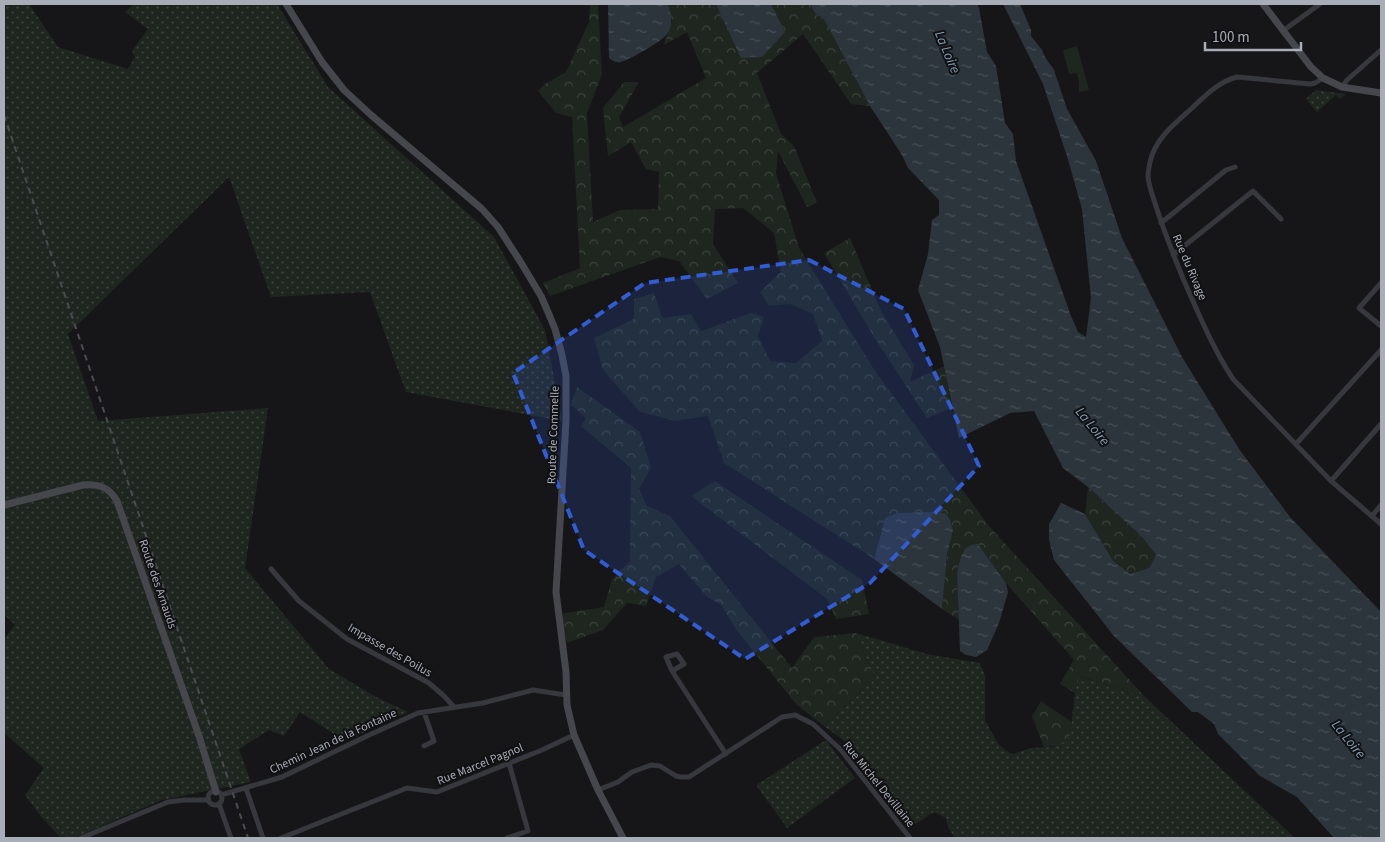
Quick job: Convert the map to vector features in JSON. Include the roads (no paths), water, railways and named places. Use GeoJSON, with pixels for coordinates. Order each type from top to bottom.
{"type":"FeatureCollection","features":[{"type":"Feature","properties":{"kind":"street","name":"Route de Commelle"},"geometry":{"type":"LineString","coordinates":[[286,4],[322,62],[344,90],[482,209],[498,228],[541,296],[555,329],[566,376],[566,421],[556,592],[566,672],[566,705],[574,735],[598,790],[623,838]]}},
{"type":"Feature","properties":{"kind":"street"},"geometry":{"type":"LineString","coordinates":[[1263,4],[1311,67],[1323,78],[1342,87],[1381,93]]}},
{"type":"Feature","properties":{"kind":"street"},"geometry":{"type":"LineString","coordinates":[[1284,30],[1320,4]]}},
{"type":"Feature","properties":{"kind":"street"},"geometry":{"type":"LineString","coordinates":[[1342,87],[1347,80],[1381,50]]}},
{"type":"Feature","properties":{"kind":"street","name":"Rue du Rivage"},"geometry":{"type":"LineString","coordinates":[[1323,78],[1315,84],[1310,84],[1237,77],[1218,85],[1163,135],[1150,160],[1148,175],[1151,191],[1173,255],[1226,369],[1238,385],[1331,480],[1381,524]]}},
{"type":"Feature","properties":{"kind":"street"},"geometry":{"type":"LineString","coordinates":[[1161,223],[1226,170],[1235,167]]}},
{"type":"Feature","properties":{"kind":"street"},"geometry":{"type":"LineString","coordinates":[[1173,255],[1253,191],[1281,219]]}},
{"type":"Feature","properties":{"kind":"street"},"geometry":{"type":"LineString","coordinates":[[1381,283],[1359,308],[1381,326]]}},
{"type":"Feature","properties":{"kind":"street"},"geometry":{"type":"LineString","coordinates":[[1296,444],[1381,350]]}},
{"type":"Feature","properties":{"kind":"street"},"geometry":{"type":"LineString","coordinates":[[1331,480],[1381,424]]}},
{"type":"Feature","properties":{"kind":"street","name":"Route des Arnauds"},"geometry":{"type":"LineString","coordinates":[[4,505],[83,485],[100,486],[108,489],[113,494],[121,510],[219,793]]}},
{"type":"Feature","properties":{"kind":"street"},"geometry":{"type":"LineString","coordinates":[[1372,516],[1381,505]]}},
{"type":"Feature","properties":{"kind":"street","name":"Impasse des Poilus"},"geometry":{"type":"LineString","coordinates":[[271,569],[299,601],[347,639],[429,683],[454,707]]}},
{"type":"Feature","properties":{"kind":"street"},"geometry":{"type":"LineString","coordinates":[[672,671],[726,754]]}},
{"type":"Feature","properties":{"kind":"street","name":"Chemin Jean de la Fontaine"},"geometry":{"type":"LineString","coordinates":[[219,793],[246,788],[282,777],[418,713],[484,703],[533,690],[566,695]]}},
{"type":"Feature","properties":{"kind":"street"},"geometry":{"type":"LineString","coordinates":[[424,712],[434,741],[424,746]]}},
{"type":"Feature","properties":{"kind":"street","name":"Rue Michel Devillaine"},"geometry":{"type":"LineString","coordinates":[[598,790],[618,782],[632,772],[651,764],[660,766],[676,776],[689,777],[782,717],[795,715],[813,724],[841,750],[910,838]]}},
{"type":"Feature","properties":{"kind":"street","name":"Rue Marcel Pagnol"},"geometry":{"type":"LineString","coordinates":[[281,838],[407,788],[436,792],[574,735]]}},
{"type":"Feature","properties":{"kind":"street"},"geometry":{"type":"LineString","coordinates":[[507,838],[528,832],[509,763]]}},
{"type":"Feature","properties":{"kind":"street"},"geometry":{"type":"LineString","coordinates":[[246,788],[263,838]]}},
{"type":"Feature","properties":{"kind":"street"},"geometry":{"type":"LineString","coordinates":[[219,804],[213,805],[209,800],[210,794],[219,793],[222,799],[219,804],[231,838]]}},
{"type":"Feature","properties":{"kind":"street"},"geometry":{"type":"LineString","coordinates":[[81,838],[168,802],[209,800]]}},
{"type":"Feature","properties":{"kind":"water"},"geometry":{"type":"Polygon","coordinates":[[[608,4],[668,4],[671,27],[664,37],[637,55],[624,61],[614,61],[609,58],[608,4]]]}},
{"type":"Feature","properties":{"kind":"water"},"geometry":{"type":"Polygon","coordinates":[[[716,4],[771,4],[785,32],[762,57],[741,58],[716,4]]]}},
{"type":"Feature","properties":{"kind":"water","name":"La Loire"},"geometry":{"type":"Polygon","coordinates":[[[810,4],[977,4],[987,52],[996,66],[1005,123],[1013,134],[1016,161],[1071,316],[1078,332],[1086,337],[1091,298],[1082,209],[1043,84],[1003,4],[1020,4],[1031,30],[1031,36],[1054,70],[1067,109],[1096,161],[1122,238],[1182,357],[1239,449],[1290,517],[1381,612],[1381,838],[1334,838],[1297,797],[1260,776],[1218,734],[1214,724],[1198,712],[1192,712],[1114,636],[1054,560],[1049,540],[1049,524],[1061,503],[1085,514],[1113,561],[1130,574],[1149,568],[1156,555],[1143,538],[1088,487],[1063,468],[1034,411],[1010,413],[959,438],[940,347],[918,290],[928,254],[932,220],[939,215],[939,200],[908,168],[902,155],[870,106],[824,19],[815,13],[810,4]]]}},
{"type":"Feature","properties":{"kind":"water"},"geometry":{"type":"Polygon","coordinates":[[[898,513],[945,513],[950,520],[953,530],[947,555],[942,609],[874,559],[885,518],[898,513]]]}},
{"type":"Feature","properties":{"kind":"water"},"geometry":{"type":"Polygon","coordinates":[[[978,544],[1006,583],[1008,592],[999,623],[987,650],[976,657],[966,655],[960,651],[957,573],[961,556],[966,548],[978,544]]]}},
{"type":"Feature","properties":{"kind":"railway"},"geometry":{"type":"LineString","coordinates":[[4,115],[248,838]]}}]}
